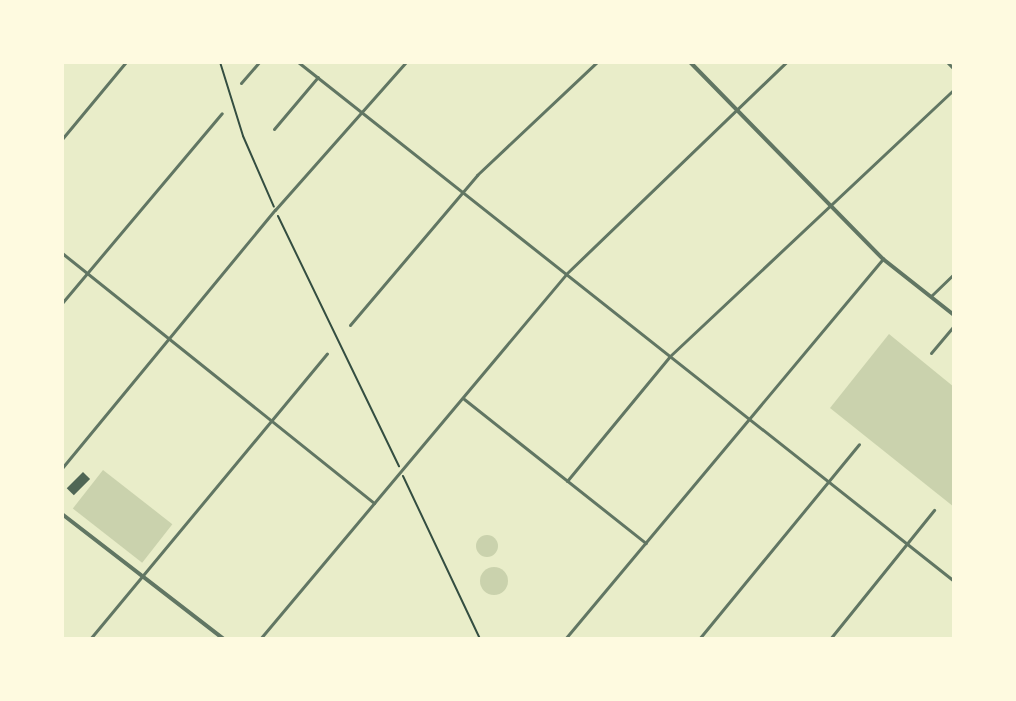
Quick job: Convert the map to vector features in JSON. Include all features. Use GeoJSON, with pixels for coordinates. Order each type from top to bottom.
{"type":"FeatureCollection","features":[{"type":"Feature","properties":{"kind":"street"},"geometry":{"type":"LineString","coordinates":[[62,139],[126,62]]}},
{"type":"Feature","properties":{"kind":"street"},"geometry":{"type":"LineString","coordinates":[[241,83],[259,62]]}},
{"type":"Feature","properties":{"kind":"street"},"geometry":{"type":"LineString","coordinates":[[298,62],[954,581]]}},
{"type":"Feature","properties":{"kind":"street"},"geometry":{"type":"LineString","coordinates":[[62,468],[360,111],[406,62]]}},
{"type":"Feature","properties":{"kind":"street"},"geometry":{"type":"LineString","coordinates":[[350,325],[463,192],[597,62]]}},
{"type":"Feature","properties":{"kind":"street"},"geometry":{"type":"LineString","coordinates":[[690,62],[883,259],[954,315]]}},
{"type":"Feature","properties":{"kind":"street"},"geometry":{"type":"LineString","coordinates":[[260,639],[566,274],[786,62]]}},
{"type":"Feature","properties":{"kind":"street"},"geometry":{"type":"LineString","coordinates":[[947,62],[954,69]]}},
{"type":"Feature","properties":{"kind":"street"},"geometry":{"type":"LineString","coordinates":[[274,129],[318,77]]}},
{"type":"Feature","properties":{"kind":"street"},"geometry":{"type":"LineString","coordinates":[[567,481],[670,356],[954,89]]}},
{"type":"Feature","properties":{"kind":"street"},"geometry":{"type":"LineString","coordinates":[[62,303],[222,113]]}},
{"type":"Feature","properties":{"kind":"street"},"geometry":{"type":"LineString","coordinates":[[62,253],[374,503]]}},
{"type":"Feature","properties":{"kind":"street"},"geometry":{"type":"LineString","coordinates":[[565,639],[883,259]]}},
{"type":"Feature","properties":{"kind":"street"},"geometry":{"type":"LineString","coordinates":[[930,296],[954,274]]}},
{"type":"Feature","properties":{"kind":"street"},"geometry":{"type":"LineString","coordinates":[[931,353],[954,326]]}},
{"type":"Feature","properties":{"kind":"street"},"geometry":{"type":"LineString","coordinates":[[90,639],[327,354]]}},
{"type":"Feature","properties":{"kind":"street"},"geometry":{"type":"LineString","coordinates":[[463,398],[646,543]]}},
{"type":"Feature","properties":{"kind":"street"},"geometry":{"type":"LineString","coordinates":[[699,639],[859,444]]}},
{"type":"Feature","properties":{"kind":"street"},"geometry":{"type":"LineString","coordinates":[[830,639],[934,510]]}},
{"type":"Feature","properties":{"kind":"street"},"geometry":{"type":"LineString","coordinates":[[62,514],[224,639]]}},
{"type":"Feature","properties":{"kind":"path"},"geometry":{"type":"LineString","coordinates":[[220,62],[273,205]]}},
{"type":"Feature","properties":{"kind":"path"},"geometry":{"type":"LineString","coordinates":[[278,215],[397,463]]}},
{"type":"Feature","properties":{"kind":"path"},"geometry":{"type":"LineString","coordinates":[[403,477],[480,639]]}},
{"type":"Feature","properties":{"kind":"green space"},"geometry":{"type":"Polygon","coordinates":[[[889,334],[954,387],[954,507],[830,408],[889,334]]]}},
{"type":"Feature","properties":{"kind":"green space"},"geometry":{"type":"Polygon","coordinates":[[[103,470],[172,524],[142,563],[73,509],[103,470]]]}},
{"type":"Feature","properties":{"kind":"green space"},"geometry":{"type":"Polygon","coordinates":[[[487,535],[495,538],[498,546],[495,554],[487,557],[479,554],[476,546],[479,538],[487,535]]]}},
{"type":"Feature","properties":{"kind":"green space"},"geometry":{"type":"Polygon","coordinates":[[[494,567],[504,571],[508,581],[504,591],[494,595],[484,591],[480,581],[484,571],[494,567]]]}},
{"type":"Feature","properties":{"kind":"building"},"geometry":{"type":"Polygon","coordinates":[[[83,472],[90,479],[74,495],[67,488],[83,472]]]}}]}
